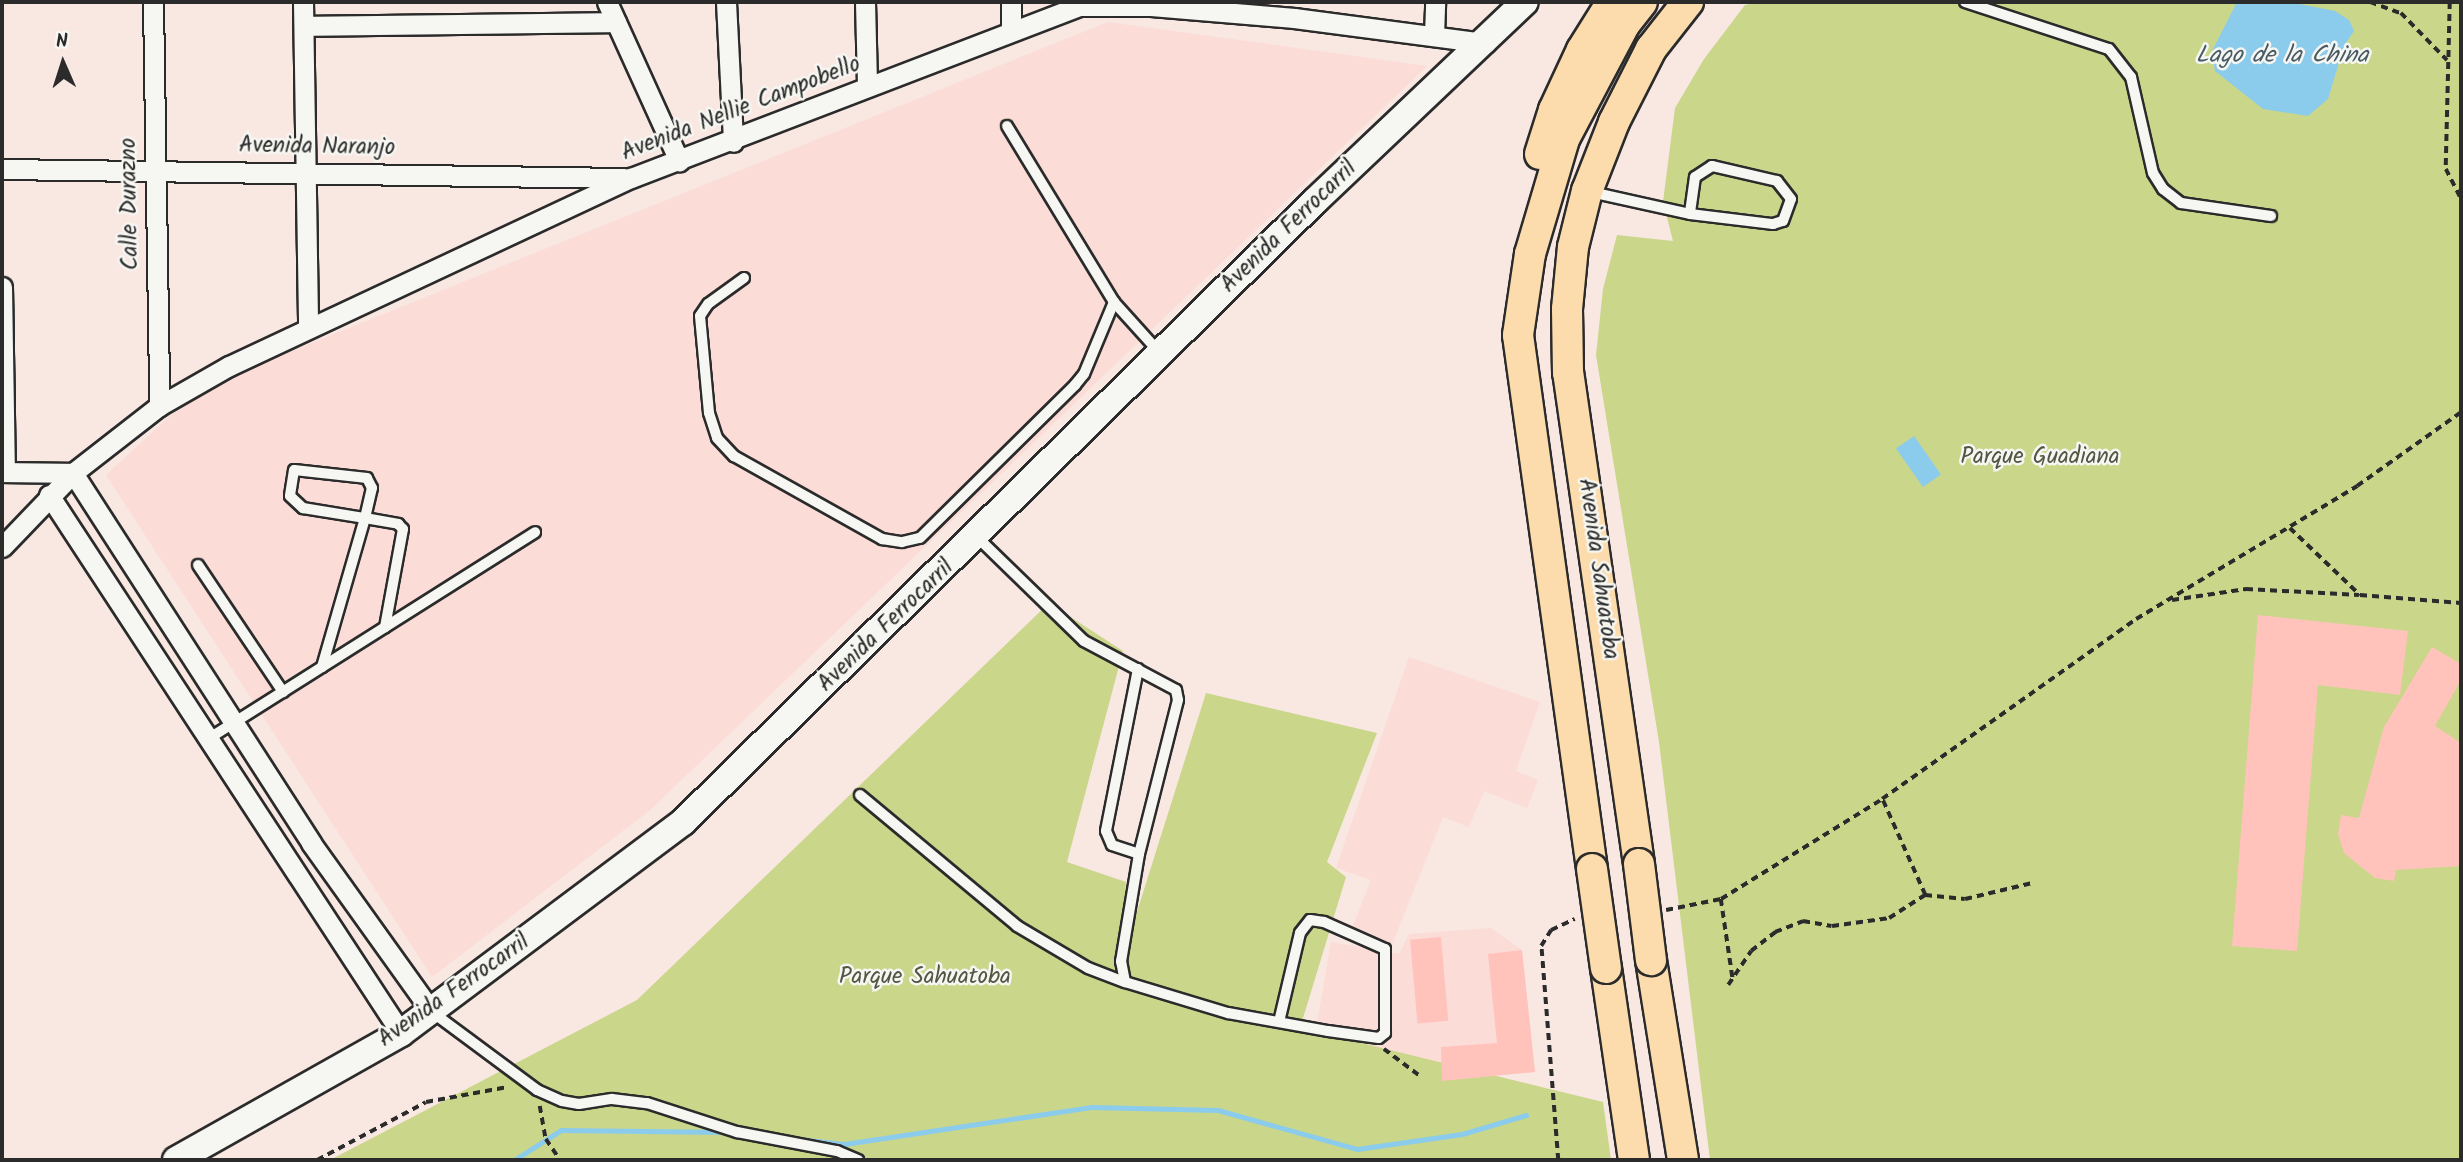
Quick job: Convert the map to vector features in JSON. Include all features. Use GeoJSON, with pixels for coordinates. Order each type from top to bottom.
{"type":"FeatureCollection","features":[{"type":"Feature","properties":{"kind":"main road"},"geometry":{"type":"LineString","coordinates":[[1518,335],[1509,291],[1529,187],[1554,110],[1582,50],[1612,2]]}},
{"type":"Feature","properties":{"kind":"main road","name":"Avenida Sahuatoba"},"geometry":{"type":"LineString","coordinates":[[1634,1160],[1518,335],[1530,254],[1564,139],[1624,25],[1642,2]]}},
{"type":"Feature","properties":{"kind":"main road","name":"Avenida Sahuatoba"},"geometry":{"type":"LineString","coordinates":[[1683,1160],[1651,960],[1568,373],[1567,309],[1573,247],[1587,191],[1614,122],[1651,49],[1690,3]]}},
{"type":"Feature","properties":{"kind":"street","name":"Calle Durazno"},"geometry":{"type":"LineString","coordinates":[[153,2],[153,169],[159,406]]}},
{"type":"Feature","properties":{"kind":"street"},"geometry":{"type":"LineString","coordinates":[[303,2],[308,328]]}},
{"type":"Feature","properties":{"kind":"street"},"geometry":{"type":"LineString","coordinates":[[607,2],[679,161]]}},
{"type":"Feature","properties":{"kind":"street"},"geometry":{"type":"LineString","coordinates":[[726,2],[733,142]]}},
{"type":"Feature","properties":{"kind":"street"},"geometry":{"type":"LineString","coordinates":[[865,2],[867,86]]}},
{"type":"Feature","properties":{"kind":"street"},"geometry":{"type":"LineString","coordinates":[[1011,2],[1012,29]]}},
{"type":"Feature","properties":{"kind":"street"},"geometry":{"type":"LineString","coordinates":[[1434,2],[1434,36]]}},
{"type":"Feature","properties":{"kind":"street","name":"Avenida Ferrocarril"},"geometry":{"type":"LineString","coordinates":[[176,1160],[401,1033],[683,822],[977,537],[1160,352],[1525,2]]}},
{"type":"Feature","properties":{"kind":"street","name":"Avenida Nellie Campobello"},"geometry":{"type":"LineString","coordinates":[[2,547],[73,473],[159,406],[308,328],[631,178],[733,142],[1012,29],[1089,3],[1151,4],[1294,10],[1485,43]]}},
{"type":"Feature","properties":{"kind":"street"},"geometry":{"type":"LineString","coordinates":[[304,26],[615,22]]}},
{"type":"Feature","properties":{"kind":"street","name":"Avenida Naranjo"},"geometry":{"type":"LineString","coordinates":[[2,169],[305,170],[631,178]]}},
{"type":"Feature","properties":{"kind":"street"},"geometry":{"type":"LineString","coordinates":[[2,287],[4,472],[73,473],[311,843],[432,1012]]}},
{"type":"Feature","properties":{"kind":"street"},"geometry":{"type":"LineString","coordinates":[[49,495],[401,1033]]}},
{"type":"Feature","properties":{"kind":"street"},"geometry":{"type":"LineString","coordinates":[[166,673],[191,656]]}},
{"type":"Feature","properties":{"kind":"street"},"geometry":{"type":"LineString","coordinates":[[287,858],[311,843]]}},
{"type":"Feature","properties":{"kind":"lane"},"geometry":{"type":"LineString","coordinates":[[1965,2],[2109,49],[2131,77],[2153,173],[2163,189],[2182,203],[2272,216]]}},
{"type":"Feature","properties":{"kind":"lane"},"geometry":{"type":"LineString","coordinates":[[1007,126],[1114,302],[1160,352]]}},
{"type":"Feature","properties":{"kind":"lane"},"geometry":{"type":"LineString","coordinates":[[1587,191],[1690,214],[1773,224],[1783,221],[1791,199],[1777,181],[1712,166],[1695,177],[1690,214]]}},
{"type":"Feature","properties":{"kind":"lane"},"geometry":{"type":"LineString","coordinates":[[744,278],[708,304],[700,316],[709,413],[717,438],[734,456],[882,538],[902,542],[920,538],[1075,385],[1114,302]]}},
{"type":"Feature","properties":{"kind":"lane"},"geometry":{"type":"LineString","coordinates":[[322,667],[365,518],[372,488],[367,478],[294,470],[290,496],[294,502],[365,518],[398,524],[405,536],[385,627]]}},
{"type":"Feature","properties":{"kind":"lane"},"geometry":{"type":"LineString","coordinates":[[208,738],[535,532]]}},
{"type":"Feature","properties":{"kind":"lane"},"geometry":{"type":"LineString","coordinates":[[977,537],[1084,641],[1170,683],[1178,699],[1139,854],[1121,961],[1125,982]]}},
{"type":"Feature","properties":{"kind":"lane"},"geometry":{"type":"LineString","coordinates":[[198,565],[283,692]]}},
{"type":"Feature","properties":{"kind":"lane"},"geometry":{"type":"LineString","coordinates":[[1138,669],[1106,831],[1112,845],[1139,854]]}},
{"type":"Feature","properties":{"kind":"lane"},"geometry":{"type":"LineString","coordinates":[[860,795],[1017,926],[1088,968],[1228,1013],[1279,1022],[1383,1036],[1385,949],[1324,922],[1310,920],[1300,933],[1279,1022]]}},
{"type":"Feature","properties":{"kind":"lane"},"geometry":{"type":"LineString","coordinates":[[432,1012],[537,1090],[579,1104],[612,1098],[647,1103],[737,1132],[837,1151],[858,1160]]}},
{"type":"Feature","properties":{"kind":"path"},"geometry":{"type":"LineString","coordinates":[[2370,2],[2401,13],[2448,62]]}},
{"type":"Feature","properties":{"kind":"path"},"geometry":{"type":"LineString","coordinates":[[2450,2],[2446,169],[2461,198]]}},
{"type":"Feature","properties":{"kind":"path"},"geometry":{"type":"LineString","coordinates":[[1663,911],[1721,899],[1882,799],[2064,668],[2167,601],[2290,528],[2461,412]]}},
{"type":"Feature","properties":{"kind":"path"},"geometry":{"type":"LineString","coordinates":[[2290,528],[2360,594]]}},
{"type":"Feature","properties":{"kind":"path"},"geometry":{"type":"LineString","coordinates":[[2167,601],[2246,589],[2360,594],[2461,603]]}},
{"type":"Feature","properties":{"kind":"path"},"geometry":{"type":"LineString","coordinates":[[1882,799],[1925,895]]}},
{"type":"Feature","properties":{"kind":"path"},"geometry":{"type":"LineString","coordinates":[[1728,985],[1751,951],[1775,932],[1803,921],[1832,926],[1889,918],[1925,895],[1965,898],[2032,883]]}},
{"type":"Feature","properties":{"kind":"path"},"geometry":{"type":"LineString","coordinates":[[1721,899],[1733,980]]}},
{"type":"Feature","properties":{"kind":"path"},"geometry":{"type":"LineString","coordinates":[[1558,1160],[1541,946],[1551,930],[1584,918]]}},
{"type":"Feature","properties":{"kind":"path"},"geometry":{"type":"LineString","coordinates":[[317,1160],[426,1102],[486,1094],[525,1082]]}},
{"type":"Feature","properties":{"kind":"path"},"geometry":{"type":"LineString","coordinates":[[537,1090],[546,1139],[560,1160]]}},
{"type":"Feature","properties":{"kind":"shaded area"},"geometry":{"type":"Polygon","coordinates":[[[1108,22],[1427,66],[649,811],[432,977],[106,475],[200,388],[1108,22]]]}},
{"type":"Feature","properties":{"kind":"shaded area"},"geometry":{"type":"Polygon","coordinates":[[[1409,657],[1540,702],[1516,771],[1538,780],[1527,808],[1484,791],[1469,827],[1443,817],[1391,947],[1351,931],[1371,880],[1336,868],[1409,657]]]}},
{"type":"Feature","properties":{"kind":"shaded area"},"geometry":{"type":"Polygon","coordinates":[[[1491,928],[1522,950],[1535,1072],[1442,1081],[1313,1047],[1331,942],[1399,954],[1409,934],[1491,928]]]}},
{"type":"Feature","properties":{"kind":"green space","name":"Parque Guadiana"},"geometry":{"type":"Polygon","coordinates":[[[1760,2],[2461,2],[2461,1160],[1710,1160],[1659,742],[1596,355],[1603,289],[1617,235],[1673,241],[1663,202],[1675,108],[1704,59],[1745,5],[1760,2]]]}},
{"type":"Feature","properties":{"kind":"green space","name":"Parque Sahuatoba"},"geometry":{"type":"Polygon","coordinates":[[[1049,603],[1123,651],[1067,862],[1126,882],[1118,972],[1206,693],[1377,733],[1327,862],[1346,877],[1300,1028],[1603,1102],[1611,1160],[330,1160],[637,1000],[1049,603]],[[1119,973],[1117,984],[1276,1022],[1119,973]]]}},
{"type":"Feature","properties":{"kind":"water","name":"Lago de la China"},"geometry":{"type":"Polygon","coordinates":[[[2237,2],[2289,2],[2335,11],[2349,20],[2354,31],[2344,46],[2328,99],[2308,116],[2263,109],[2215,71],[2212,51],[2237,2]]]}},
{"type":"Feature","properties":{"kind":"water"},"geometry":{"type":"Polygon","coordinates":[[[1914,436],[1941,475],[1923,487],[1896,449],[1914,436]]]}},
{"type":"Feature","properties":{"kind":"building"},"geometry":{"type":"Polygon","coordinates":[[[2258,615],[2408,631],[2400,695],[2318,685],[2297,951],[2232,946],[2258,615]]]}},
{"type":"Feature","properties":{"kind":"building"},"geometry":{"type":"Polygon","coordinates":[[[2432,647],[2461,664],[2461,680],[2435,726],[2461,743],[2461,866],[2396,870],[2394,881],[2375,878],[2344,853],[2338,834],[2341,815],[2359,818],[2384,727],[2432,647]]]}},
{"type":"Feature","properties":{"kind":"building"},"geometry":{"type":"Polygon","coordinates":[[[1441,937],[1448,1021],[1417,1023],[1410,940],[1441,937]]]}},
{"type":"Feature","properties":{"kind":"building"},"geometry":{"type":"Polygon","coordinates":[[[1522,950],[1535,1072],[1442,1081],[1441,1047],[1497,1043],[1488,954],[1522,950]]]}},
{"type":"Feature","properties":{"kind":"waterway"},"geometry":{"type":"LineString","coordinates":[[798,1139],[844,1144],[1092,1107],[1218,1110],[1357,1149],[1462,1134],[1526,1115]]}},
{"type":"Feature","properties":{"kind":"waterway"},"geometry":{"type":"LineString","coordinates":[[514,1160],[561,1130],[726,1132]]}}]}
